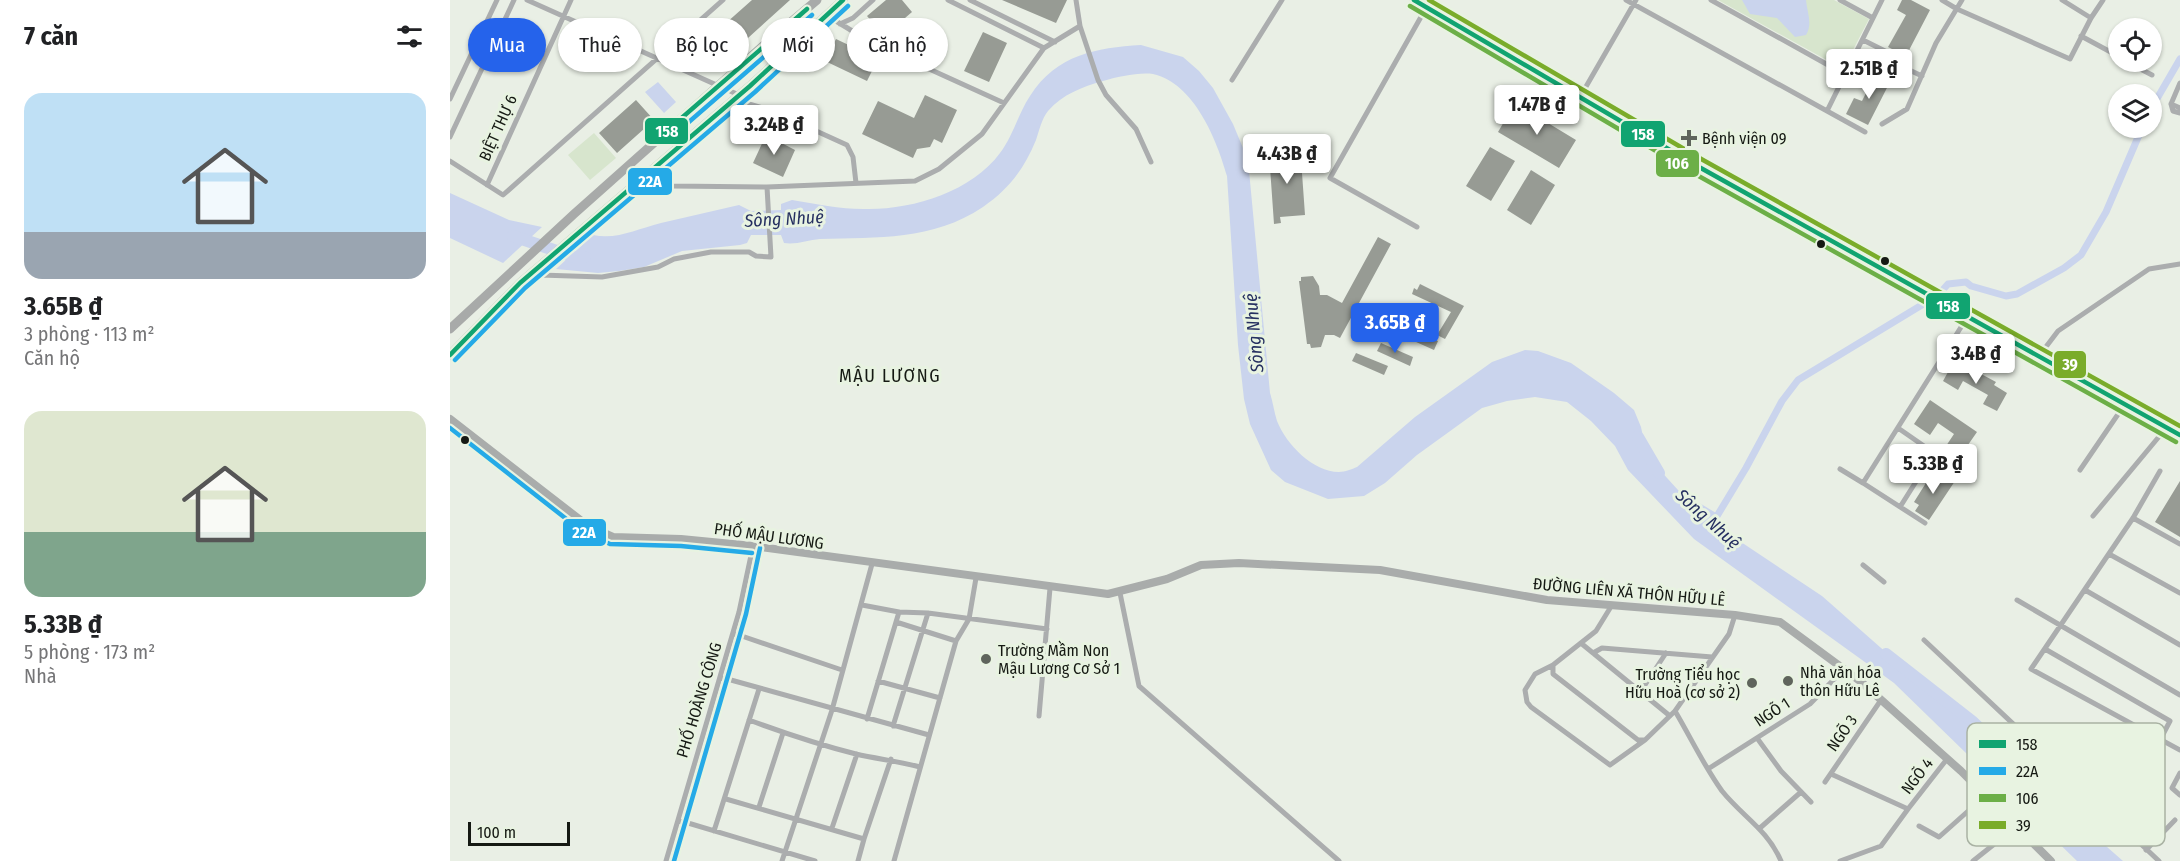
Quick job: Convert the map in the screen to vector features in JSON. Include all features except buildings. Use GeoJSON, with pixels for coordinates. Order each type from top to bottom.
{"type":"FeatureCollection","features":[{"type":"Feature","properties":{"kind":"highway"},"geometry":{"type":"LineString","coordinates":[[450,330],[510,272],[817,0]]}},
{"type":"Feature","properties":{"kind":"highway"},"geometry":{"type":"LineString","coordinates":[[450,355],[517,286],[739,95],[843,0]]}},
{"type":"Feature","properties":{"kind":"main road"},"geometry":{"type":"LineString","coordinates":[[1414,0],[1699,167],[2180,435]]}},
{"type":"Feature","properties":{"kind":"street"},"geometry":{"type":"LineString","coordinates":[[450,99],[496,0]]}},
{"type":"Feature","properties":{"kind":"street"},"geometry":{"type":"LineString","coordinates":[[450,137],[514,0]]}},
{"type":"Feature","properties":{"kind":"street"},"geometry":{"type":"LineString","coordinates":[[527,0],[654,58]]}},
{"type":"Feature","properties":{"kind":"street","name":"BIỆT THỰ 6"},"geometry":{"type":"LineString","coordinates":[[487,185],[571,0]]}},
{"type":"Feature","properties":{"kind":"street"},"geometry":{"type":"LineString","coordinates":[[703,18],[723,0]]}},
{"type":"Feature","properties":{"kind":"street"},"geometry":{"type":"LineString","coordinates":[[840,24],[854,18],[873,0]]}},
{"type":"Feature","properties":{"kind":"street"},"geometry":{"type":"LineString","coordinates":[[948,0],[1044,48]]}},
{"type":"Feature","properties":{"kind":"street"},"geometry":{"type":"LineString","coordinates":[[970,0],[1055,42]]}},
{"type":"Feature","properties":{"kind":"street"},"geometry":{"type":"LineString","coordinates":[[1076,0],[1080,26],[1098,80],[1106,95],[1136,129],[1151,162]]}},
{"type":"Feature","properties":{"kind":"street"},"geometry":{"type":"LineString","coordinates":[[1232,80],[1282,0]]}},
{"type":"Feature","properties":{"kind":"street"},"geometry":{"type":"LineString","coordinates":[[1626,0],[1635,2],[1865,132]]}},
{"type":"Feature","properties":{"kind":"street"},"geometry":{"type":"LineString","coordinates":[[1711,0],[1846,75]]}},
{"type":"Feature","properties":{"kind":"street"},"geometry":{"type":"LineString","coordinates":[[1840,0],[1873,18]]}},
{"type":"Feature","properties":{"kind":"street"},"geometry":{"type":"LineString","coordinates":[[1827,111],[1882,0]]}},
{"type":"Feature","properties":{"kind":"street"},"geometry":{"type":"LineString","coordinates":[[1942,0],[1957,9],[2070,59],[2103,0]]}},
{"type":"Feature","properties":{"kind":"street"},"geometry":{"type":"LineString","coordinates":[[1882,124],[1907,109],[1936,43],[1962,0]]}},
{"type":"Feature","properties":{"kind":"street"},"geometry":{"type":"LineString","coordinates":[[2062,0],[2091,18]]}},
{"type":"Feature","properties":{"kind":"street"},"geometry":{"type":"LineString","coordinates":[[1580,97],[1635,2]]}},
{"type":"Feature","properties":{"kind":"street"},"geometry":{"type":"LineString","coordinates":[[1417,227],[1330,178],[1426,8]]}},
{"type":"Feature","properties":{"kind":"street"},"geometry":{"type":"LineString","coordinates":[[826,15],[872,43],[1004,103]]}},
{"type":"Feature","properties":{"kind":"street"},"geometry":{"type":"LineString","coordinates":[[646,174],[656,182],[672,186],[767,187],[915,181],[939,169],[982,134],[1044,48],[1080,26]]}},
{"type":"Feature","properties":{"kind":"street"},"geometry":{"type":"LineString","coordinates":[[2081,36],[2108,51]]}},
{"type":"Feature","properties":{"kind":"street"},"geometry":{"type":"LineString","coordinates":[[1863,40],[1905,60],[1905,68]]}},
{"type":"Feature","properties":{"kind":"street"},"geometry":{"type":"LineString","coordinates":[[1857,52],[1899,72],[1905,68]]}},
{"type":"Feature","properties":{"kind":"street"},"geometry":{"type":"LineString","coordinates":[[450,161],[503,195],[654,62]]}},
{"type":"Feature","properties":{"kind":"street"},"geometry":{"type":"LineString","coordinates":[[1905,68],[1922,76]]}},
{"type":"Feature","properties":{"kind":"street"},"geometry":{"type":"LineString","coordinates":[[686,72],[739,95],[749,104],[770,110],[847,145],[853,157],[856,183]]}},
{"type":"Feature","properties":{"kind":"street"},"geometry":{"type":"LineString","coordinates":[[2146,72],[2152,75]]}},
{"type":"Feature","properties":{"kind":"street"},"geometry":{"type":"LineString","coordinates":[[2180,83],[2170,104],[2173,111],[2180,113]]}},
{"type":"Feature","properties":{"kind":"street"},"geometry":{"type":"LineString","coordinates":[[2170,104],[2180,108]]}},
{"type":"Feature","properties":{"kind":"street"},"geometry":{"type":"LineString","coordinates":[[517,286],[522,288],[540,275],[602,278],[657,267],[674,259],[711,252],[749,252],[756,256],[771,257],[767,187]]}},
{"type":"Feature","properties":{"kind":"street"},"geometry":{"type":"LineString","coordinates":[[2039,356],[2058,331],[2149,269],[2180,264]]}},
{"type":"Feature","properties":{"kind":"street"},"geometry":{"type":"LineString","coordinates":[[1863,483],[1968,316]]}},
{"type":"Feature","properties":{"kind":"street"},"geometry":{"type":"LineString","coordinates":[[2080,470],[2125,404]]}},
{"type":"Feature","properties":{"kind":"street","name":"PHỐ MẬU LƯƠNG"},"geometry":{"type":"LineString","coordinates":[[450,419],[588,526],[613,537],[681,538],[1050,588],[1108,594],[1120,593]]}},
{"type":"Feature","properties":{"kind":"street"},"geometry":{"type":"LineString","coordinates":[[2093,516],[2167,427]]}},
{"type":"Feature","properties":{"kind":"street"},"geometry":{"type":"LineString","coordinates":[[1898,428],[1934,453],[1900,507]]}},
{"type":"Feature","properties":{"kind":"street"},"geometry":{"type":"LineString","coordinates":[[1840,470],[1925,523]]}},
{"type":"Feature","properties":{"kind":"street"},"geometry":{"type":"LineString","coordinates":[[2129,723],[2031,669],[2133,518],[2160,471]]}},
{"type":"Feature","properties":{"kind":"street"},"geometry":{"type":"LineString","coordinates":[[2133,518],[2180,544]]}},
{"type":"Feature","properties":{"kind":"street","name":"PHỐ HOÀNG CÔNG"},"geometry":{"type":"LineString","coordinates":[[667,861],[733,633],[753,546]]}},
{"type":"Feature","properties":{"kind":"street"},"geometry":{"type":"LineString","coordinates":[[2109,554],[2180,593]]}},
{"type":"Feature","properties":{"kind":"street","name":"ĐƯỜNG LIÊN XÃ THÔN HỮU LÊ"},"geometry":{"type":"LineString","coordinates":[[1120,593],[1167,579],[1201,565],[1239,563],[1380,570],[1547,600],[1735,615],[1780,622],[1844,669],[1967,778]]}},
{"type":"Feature","properties":{"kind":"street"},"geometry":{"type":"LineString","coordinates":[[782,861],[819,743],[832,710],[872,564]]}},
{"type":"Feature","properties":{"kind":"street"},"geometry":{"type":"LineString","coordinates":[[1863,565],[1884,582]]}},
{"type":"Feature","properties":{"kind":"street"},"geometry":{"type":"LineString","coordinates":[[894,861],[956,641],[969,620],[976,578]]}},
{"type":"Feature","properties":{"kind":"street"},"geometry":{"type":"LineString","coordinates":[[1039,716],[1050,588]]}},
{"type":"Feature","properties":{"kind":"street"},"geometry":{"type":"LineString","coordinates":[[2085,590],[2180,645]]}},
{"type":"Feature","properties":{"kind":"street"},"geometry":{"type":"LineString","coordinates":[[1120,593],[1139,686],[1339,861]]}},
{"type":"Feature","properties":{"kind":"street"},"geometry":{"type":"LineString","coordinates":[[2017,600],[2180,695]]}},
{"type":"Feature","properties":{"kind":"street"},"geometry":{"type":"LineString","coordinates":[[862,605],[899,612],[1047,629]]}},
{"type":"Feature","properties":{"kind":"street"},"geometry":{"type":"LineString","coordinates":[[1612,605],[1601,625],[1582,644],[1553,665],[1535,674],[1524,690],[1531,707],[1606,764],[1613,763],[1645,740],[1673,714],[1729,634],[1735,615]]}},
{"type":"Feature","properties":{"kind":"street"},"geometry":{"type":"LineString","coordinates":[[867,719],[899,612]]}},
{"type":"Feature","properties":{"kind":"street"},"geometry":{"type":"LineString","coordinates":[[893,726],[928,614]]}},
{"type":"Feature","properties":{"kind":"street"},"geometry":{"type":"LineString","coordinates":[[896,622],[956,641]]}},
{"type":"Feature","properties":{"kind":"street"},"geometry":{"type":"LineString","coordinates":[[733,633],[842,670]]}},
{"type":"Feature","properties":{"kind":"street"},"geometry":{"type":"LineString","coordinates":[[1924,640],[2012,723]]}},
{"type":"Feature","properties":{"kind":"street"},"geometry":{"type":"LineString","coordinates":[[1582,644],[1673,714],[1708,769],[1734,804],[1773,843],[1781,861]]}},
{"type":"Feature","properties":{"kind":"street"},"geometry":{"type":"LineString","coordinates":[[1593,653],[1602,648],[1712,657]]}},
{"type":"Feature","properties":{"kind":"street"},"geometry":{"type":"LineString","coordinates":[[2045,649],[2170,721],[2165,730]]}},
{"type":"Feature","properties":{"kind":"street"},"geometry":{"type":"LineString","coordinates":[[1641,691],[1666,653]]}},
{"type":"Feature","properties":{"kind":"street"},"geometry":{"type":"LineString","coordinates":[[1553,665],[1553,674],[1635,739],[1645,740]]}},
{"type":"Feature","properties":{"kind":"street","name":"NGÕ 1"},"geometry":{"type":"LineString","coordinates":[[1708,769],[1810,704],[1844,669]]}},
{"type":"Feature","properties":{"kind":"street"},"geometry":{"type":"LineString","coordinates":[[720,677],[832,710],[929,735]]}},
{"type":"Feature","properties":{"kind":"street"},"geometry":{"type":"LineString","coordinates":[[878,681],[940,698]]}},
{"type":"Feature","properties":{"kind":"street"},"geometry":{"type":"LineString","coordinates":[[714,831],[759,689]]}},
{"type":"Feature","properties":{"kind":"street","name":"NGÕ 3"},"geometry":{"type":"LineString","coordinates":[[1825,782],[1881,700]]}},
{"type":"Feature","properties":{"kind":"street"},"geometry":{"type":"LineString","coordinates":[[750,720],[783,733],[857,754],[891,759],[920,768]]}},
{"type":"Feature","properties":{"kind":"street"},"geometry":{"type":"LineString","coordinates":[[759,807],[783,733]]}},
{"type":"Feature","properties":{"kind":"street"},"geometry":{"type":"LineString","coordinates":[[1757,738],[1781,771],[1811,802]]}},
{"type":"Feature","properties":{"kind":"street"},"geometry":{"type":"LineString","coordinates":[[2165,742],[2180,750]]}},
{"type":"Feature","properties":{"kind":"street"},"geometry":{"type":"LineString","coordinates":[[832,828],[857,754]]}},
{"type":"Feature","properties":{"kind":"street"},"geometry":{"type":"LineString","coordinates":[[858,861],[891,759]]}},
{"type":"Feature","properties":{"kind":"street","name":"NGÕ 4"},"geometry":{"type":"LineString","coordinates":[[1840,861],[1881,846],[1947,759]]}},
{"type":"Feature","properties":{"kind":"street"},"geometry":{"type":"LineString","coordinates":[[2180,773],[2172,788],[2180,795]]}},
{"type":"Feature","properties":{"kind":"street"},"geometry":{"type":"LineString","coordinates":[[1831,774],[1908,809]]}},
{"type":"Feature","properties":{"kind":"street"},"geometry":{"type":"LineString","coordinates":[[1760,828],[1801,792]]}},
{"type":"Feature","properties":{"kind":"street"},"geometry":{"type":"LineString","coordinates":[[726,799],[864,839]]}},
{"type":"Feature","properties":{"kind":"street"},"geometry":{"type":"LineString","coordinates":[[1919,826],[1939,837],[1967,812]]}},
{"type":"Feature","properties":{"kind":"street"},"geometry":{"type":"LineString","coordinates":[[678,820],[815,861]]}},
{"type":"Feature","properties":{"kind":"street"},"geometry":{"type":"LineString","coordinates":[[2165,830],[2175,820]]}},
{"type":"Feature","properties":{"kind":"street"},"geometry":{"type":"LineString","coordinates":[[1973,861],[1992,846]]}},
{"type":"Feature","properties":{"kind":"street","name":"ĐƯỜNG LIÊN XÃ THÔN HỮU LÊ"},"geometry":{"type":"LineString","coordinates":[[2036,846],[2049,860]]}},
{"type":"Feature","properties":{"kind":"street"},"geometry":{"type":"LineString","coordinates":[[2142,846],[2158,861]]}},
{"type":"Feature","properties":{"kind":"street"},"geometry":{"type":"LineString","coordinates":[[2146,850],[2150,846]]}},
{"type":"Feature","properties":{"kind":"green space"},"geometry":{"type":"Polygon","coordinates":[[[1718,0],[1834,0],[1869,19],[1843,69],[1718,0]]]}},
{"type":"Feature","properties":{"kind":"green space"},"geometry":{"type":"Polygon","coordinates":[[[594,133],[616,158],[590,180],[568,155],[594,133]]]}},
{"type":"Feature","properties":{"kind":"water"},"geometry":{"type":"Polygon","coordinates":[[[1742,0],[1806,0],[1809,22],[1806,35],[1795,37],[1777,18],[1750,14],[1742,0]]]}},
{"type":"Feature","properties":{"kind":"water"},"geometry":{"type":"Polygon","coordinates":[[[1141,45],[1183,57],[1213,88],[1233,124],[1248,160],[1270,393],[1281,430],[1310,462],[1329,471],[1341,472],[1357,467],[1415,417],[1492,362],[1525,350],[1538,351],[1571,363],[1634,410],[1641,427],[1647,456],[1678,490],[1716,513],[1723,530],[1822,596],[1967,724],[1967,754],[1894,683],[1694,539],[1628,470],[1615,446],[1591,421],[1567,402],[1535,397],[1482,408],[1417,455],[1385,483],[1364,496],[1328,499],[1285,482],[1271,470],[1250,424],[1244,399],[1238,345],[1227,176],[1217,146],[1202,115],[1192,101],[1168,79],[1153,74],[1128,75],[1095,83],[1066,96],[1046,114],[1026,160],[1008,186],[983,207],[944,226],[904,235],[820,239],[793,243],[784,243],[781,235],[751,235],[747,243],[682,251],[644,267],[598,273],[556,269],[593,235],[619,235],[739,205],[751,211],[781,210],[781,204],[792,200],[850,209],[869,209],[905,206],[941,195],[974,178],[1000,153],[1030,96],[1052,71],[1079,56],[1108,48],[1141,45]]]}},
{"type":"Feature","properties":{"kind":"water"},"geometry":{"type":"Polygon","coordinates":[[[658,82],[676,102],[664,113],[645,92],[658,82]]]}},
{"type":"Feature","properties":{"kind":"water"},"geometry":{"type":"Polygon","coordinates":[[[450,193],[509,220],[542,227],[503,263],[450,238],[450,193]]]}},
{"type":"Feature","properties":{"kind":"water"},"geometry":{"type":"Polygon","coordinates":[[[2062,846],[2106,846],[2123,861],[2077,861],[2062,846]]]}},
{"type":"Feature","properties":{"kind":"waterway"},"geometry":{"type":"LineString","coordinates":[[2162,90],[2180,59]]}},
{"type":"Feature","properties":{"kind":"waterway"},"geometry":{"type":"LineString","coordinates":[[1940,293],[1948,284],[1966,282],[1971,286],[2006,296],[2017,294],[2064,268],[2081,255],[2106,212],[2138,138]]}},
{"type":"Feature","properties":{"kind":"waterway","name":"Sông Nhuệ"},"geometry":{"type":"LineString","coordinates":[[513,236],[574,257],[585,257]]}},
{"type":"Feature","properties":{"kind":"waterway"},"geometry":{"type":"LineString","coordinates":[[1714,521],[1782,401],[1798,380],[1930,300]]}},
{"type":"Feature","properties":{"kind":"waterway","name":"Sông Nhuệ"},"geometry":{"type":"LineString","coordinates":[[1638,437],[1659,473]]}},
{"type":"Feature","properties":{"kind":"waterway","name":"Sông Nhuệ"},"geometry":{"type":"LineString","coordinates":[[1886,654],[1974,723]]}},
{"type":"Feature","properties":{"kind":"transit line","name":"158"},"geometry":{"type":"LineString","coordinates":[[450,355],[520,283],[750,86],[843,0]]}},
{"type":"Feature","properties":{"kind":"transit line","name":"158"},"geometry":{"type":"LineString","coordinates":[[1414,0],[1699,167],[2180,435]]}},
{"type":"Feature","properties":{"kind":"transit line","name":"39"},"geometry":{"type":"LineString","coordinates":[[1429,0],[1703,160],[2180,426]]}},
{"type":"Feature","properties":{"kind":"transit line","name":"22A"},"geometry":{"type":"LineString","coordinates":[[455,360],[525,288],[755,92],[848,6]]}},
{"type":"Feature","properties":{"kind":"transit line","name":"106"},"geometry":{"type":"LineString","coordinates":[[1410,6],[1695,174],[2176,442]]}},
{"type":"Feature","properties":{"kind":"transit line","name":"158"},"geometry":{"type":"LineString","coordinates":[[662,135],[807,9]]}},
{"type":"Feature","properties":{"kind":"transit line","name":"22A"},"geometry":{"type":"LineString","coordinates":[[667,141],[812,15]]}},
{"type":"Feature","properties":{"kind":"transit line","name":"22A"},"geometry":{"type":"LineString","coordinates":[[450,428],[583,532],[610,544],[681,546],[752,553]]}},
{"type":"Feature","properties":{"kind":"transit line","name":"22A"},"geometry":{"type":"LineString","coordinates":[[674,861],[746,614],[760,548]]}},
{"type":"Feature","properties":{"kind":"place","name":"Bệnh viện 09"},"geometry":{"type":"Point","coordinates":[1689,138]}},
{"type":"Feature","properties":{"kind":"place","name":"Trường Mầm Non Mậu Lương Cơ Sở 1"},"geometry":{"type":"Point","coordinates":[986,659]}},
{"type":"Feature","properties":{"kind":"place","name":"Nhà văn hóa thôn Hữu Lê"},"geometry":{"type":"Point","coordinates":[1788,681]}},
{"type":"Feature","properties":{"kind":"place","name":"Trường Tiểu học Hữu Hoà (cơ sở 2)"},"geometry":{"type":"Point","coordinates":[1752,683]}},
{"type":"Feature","properties":{"kind":"district","name":"MẬU LƯƠNG"},"geometry":{"type":"Point","coordinates":[890,376]}}]}
